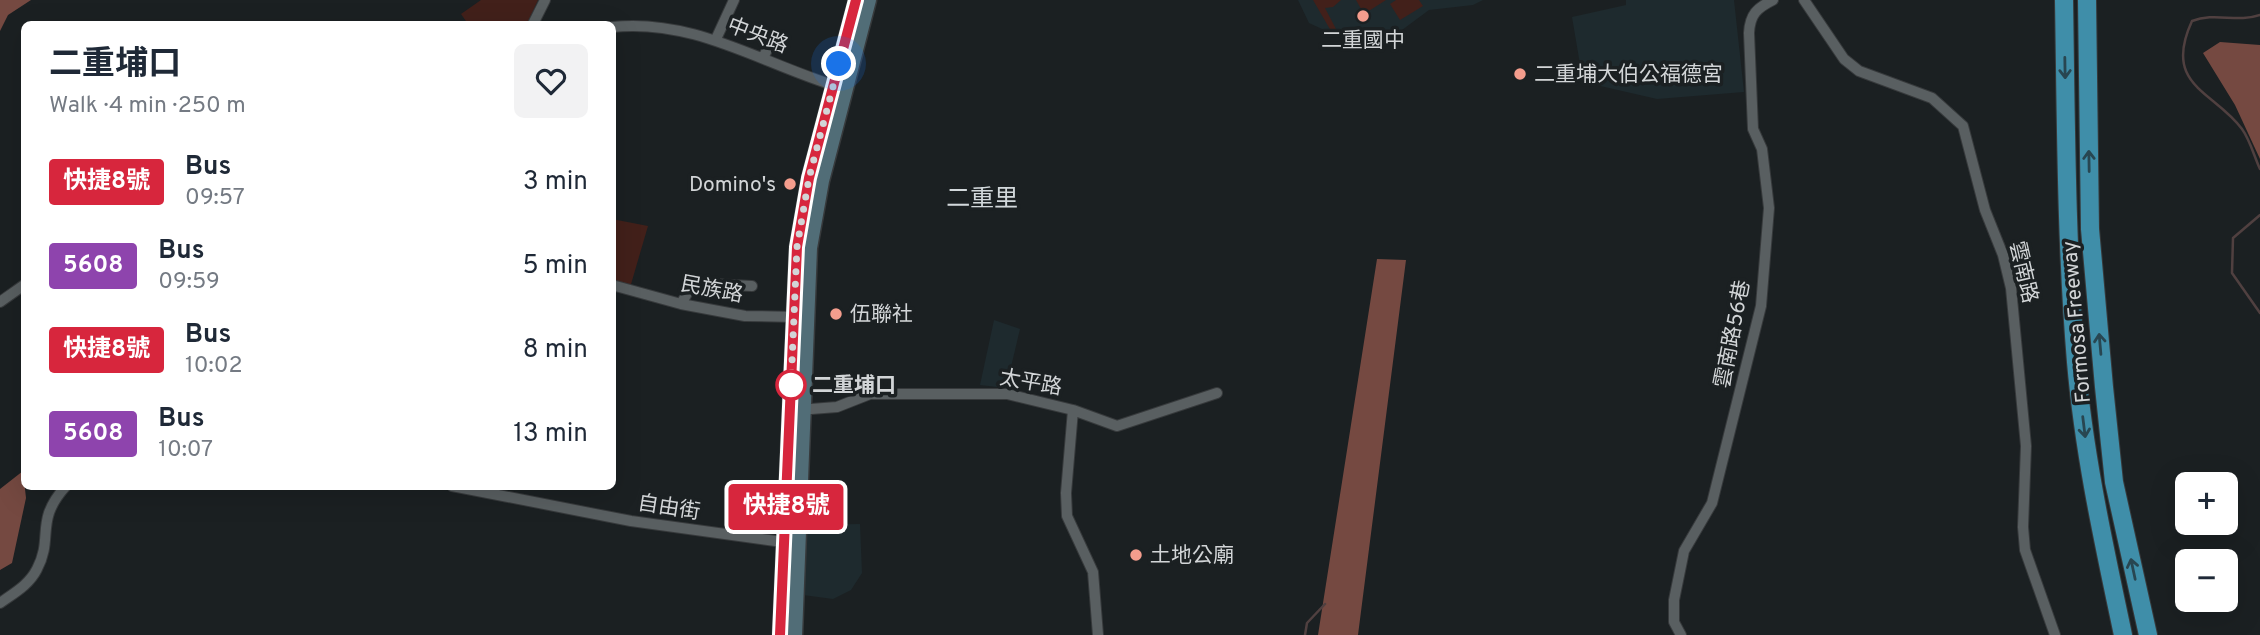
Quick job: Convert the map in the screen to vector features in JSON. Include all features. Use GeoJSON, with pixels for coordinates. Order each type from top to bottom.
{"type":"FeatureCollection","features":[{"type":"Feature","properties":{"kind":"highway","name":"Formosa Freeway"},"geometry":{"type":"LineString","coordinates":[[2064,0],[2068,212],[2077,363],[2092,491],[2123,635]]}},
{"type":"Feature","properties":{"kind":"highway","name":"Formosa Freeway"},"geometry":{"type":"LineString","coordinates":[[2087,0],[2090,229],[2104,387],[2114,482],[2148,635]]}},
{"type":"Feature","properties":{"kind":"main road"},"geometry":{"type":"LineString","coordinates":[[839,87],[856,0]]}},
{"type":"Feature","properties":{"kind":"main road"},"geometry":{"type":"LineString","coordinates":[[780,635],[791,543],[797,410],[797,247],[807,192],[869,0]]}},
{"type":"Feature","properties":{"kind":"main road"},"geometry":{"type":"LineString","coordinates":[[791,543],[795,635]]}},
{"type":"Feature","properties":{"kind":"street"},"geometry":{"type":"LineString","coordinates":[[534,21],[545,0]]}},
{"type":"Feature","properties":{"kind":"street"},"geometry":{"type":"LineString","coordinates":[[716,39],[734,0]]}},
{"type":"Feature","properties":{"kind":"street","name":"雲南路56巷"},"geometry":{"type":"LineString","coordinates":[[1681,635],[1674,622],[1674,600],[1684,551],[1712,503],[1761,306],[1769,208],[1762,149],[1753,130],[1749,33],[1750,18],[1760,6],[1773,0]]}},
{"type":"Feature","properties":{"kind":"street","name":"雲南路"},"geometry":{"type":"LineString","coordinates":[[1804,0],[1844,59],[1859,71],[1932,99],[1963,126],[1985,210],[2004,255],[2011,288],[2026,446],[2023,527],[2025,550],[2055,635]]}},
{"type":"Feature","properties":{"kind":"street","name":"中央路"},"geometry":{"type":"LineString","coordinates":[[616,27],[669,27],[716,39],[839,87]]}},
{"type":"Feature","properties":{"kind":"street"},"geometry":{"type":"LineString","coordinates":[[763,58],[775,34]]}},
{"type":"Feature","properties":{"kind":"street"},"geometry":{"type":"LineString","coordinates":[[681,304],[693,283],[752,286]]}},
{"type":"Feature","properties":{"kind":"street","name":"民族路"},"geometry":{"type":"LineString","coordinates":[[616,286],[681,304],[745,316],[799,317]]}},
{"type":"Feature","properties":{"kind":"street"},"geometry":{"type":"LineString","coordinates":[[0,302],[21,287]]}},
{"type":"Feature","properties":{"kind":"street","name":"太平路"},"geometry":{"type":"LineString","coordinates":[[797,410],[837,407],[870,394],[1007,394],[1073,410],[1117,426],[1217,393]]}},
{"type":"Feature","properties":{"kind":"street"},"geometry":{"type":"LineString","coordinates":[[1073,410],[1066,493],[1067,516],[1093,572],[1098,635]]}},
{"type":"Feature","properties":{"kind":"street"},"geometry":{"type":"LineString","coordinates":[[0,603],[26,585],[38,569],[51,502],[62,490]]}},
{"type":"Feature","properties":{"kind":"street","name":"自由街"},"geometry":{"type":"LineString","coordinates":[[472,490],[631,521],[791,543]]}},
{"type":"Feature","properties":{"kind":"shaded area"},"geometry":{"type":"Polygon","coordinates":[[[0,0],[31,0],[8,15],[0,31],[0,0]]]}},
{"type":"Feature","properties":{"kind":"shaded area"},"geometry":{"type":"Polygon","coordinates":[[[481,0],[538,0],[528,21],[466,21],[461,14],[481,0]]]}},
{"type":"Feature","properties":{"kind":"shaded area","name":"二重國中"},"geometry":{"type":"Polygon","coordinates":[[[1298,0],[1483,0],[1473,5],[1429,10],[1402,30],[1346,40],[1309,23],[1298,0]]]}},
{"type":"Feature","properties":{"kind":"shaded area"},"geometry":{"type":"Polygon","coordinates":[[[1313,0],[1341,0],[1333,7],[1325,8],[1336,29],[1331,31],[1313,0]]]}},
{"type":"Feature","properties":{"kind":"shaded area"},"geometry":{"type":"Polygon","coordinates":[[[1356,0],[1386,0],[1364,14],[1356,0]]]}},
{"type":"Feature","properties":{"kind":"shaded area"},"geometry":{"type":"Polygon","coordinates":[[[1396,0],[1419,0],[1423,6],[1400,20],[1390,4],[1396,0]]]}},
{"type":"Feature","properties":{"kind":"shaded area"},"geometry":{"type":"Polygon","coordinates":[[[1626,0],[1734,0],[1744,92],[1657,99],[1583,82],[1572,17],[1626,5],[1626,0]]]}},
{"type":"Feature","properties":{"kind":"shaded area"},"geometry":{"type":"Polygon","coordinates":[[[2220,42],[2260,45],[2260,159],[2235,105],[2203,53],[2220,42]]]}},
{"type":"Feature","properties":{"kind":"shaded area"},"geometry":{"type":"Polygon","coordinates":[[[616,220],[648,226],[629,291],[616,287],[616,220]]]}},
{"type":"Feature","properties":{"kind":"shaded area"},"geometry":{"type":"Polygon","coordinates":[[[1377,259],[1406,260],[1358,635],[1318,635],[1377,259]]]}},
{"type":"Feature","properties":{"kind":"shaded area"},"geometry":{"type":"Polygon","coordinates":[[[994,320],[1020,329],[1006,388],[980,385],[994,320]]]}},
{"type":"Feature","properties":{"kind":"shaded area"},"geometry":{"type":"Polygon","coordinates":[[[21,473],[21,490],[25,490],[26,498],[12,563],[0,570],[0,489],[21,473]]]}},
{"type":"Feature","properties":{"kind":"shaded area"},"geometry":{"type":"Polygon","coordinates":[[[860,524],[862,573],[851,590],[833,599],[803,595],[804,525],[860,524]]]}},
{"type":"Feature","properties":{"kind":"waterway"},"geometry":{"type":"LineString","coordinates":[[2260,15],[2243,18],[2209,17],[2192,21],[2184,43],[2183,60],[2187,74],[2195,85],[2242,129],[2260,169]]}},
{"type":"Feature","properties":{"kind":"waterway"},"geometry":{"type":"LineString","coordinates":[[2260,215],[2233,238],[2232,273],[2260,313]]}},
{"type":"Feature","properties":{"kind":"waterway"},"geometry":{"type":"LineString","coordinates":[[1305,635],[1307,623],[1325,604]]}},
{"type":"Feature","properties":{"kind":"bus line","name":"快捷8號"},"geometry":{"type":"LineString","coordinates":[[780,635],[797,247],[809,178],[856,0]]}},
{"type":"Feature","properties":{"kind":"place","name":"二重國中"},"geometry":{"type":"Point","coordinates":[1363,16]}},
{"type":"Feature","properties":{"kind":"place","name":"二重埔大伯公福德宮"},"geometry":{"type":"Point","coordinates":[1520,74]}},
{"type":"Feature","properties":{"kind":"place","name":"Domino's"},"geometry":{"type":"Point","coordinates":[790,184]}},
{"type":"Feature","properties":{"kind":"place","name":"伍聯社"},"geometry":{"type":"Point","coordinates":[836,314]}},
{"type":"Feature","properties":{"kind":"place","name":"二重埔口"},"geometry":{"type":"Point","coordinates":[791,385]}},
{"type":"Feature","properties":{"kind":"place","name":"土地公廟"},"geometry":{"type":"Point","coordinates":[1136,555]}},
{"type":"Feature","properties":{"kind":"district","name":"二重里"},"geometry":{"type":"Point","coordinates":[982,198]}},
{"type":"Feature","properties":{"kind":"route"},"geometry":{"type":"LineString","coordinates":[[791,385],[797,247],[809,178],[839,64]]}}]}
